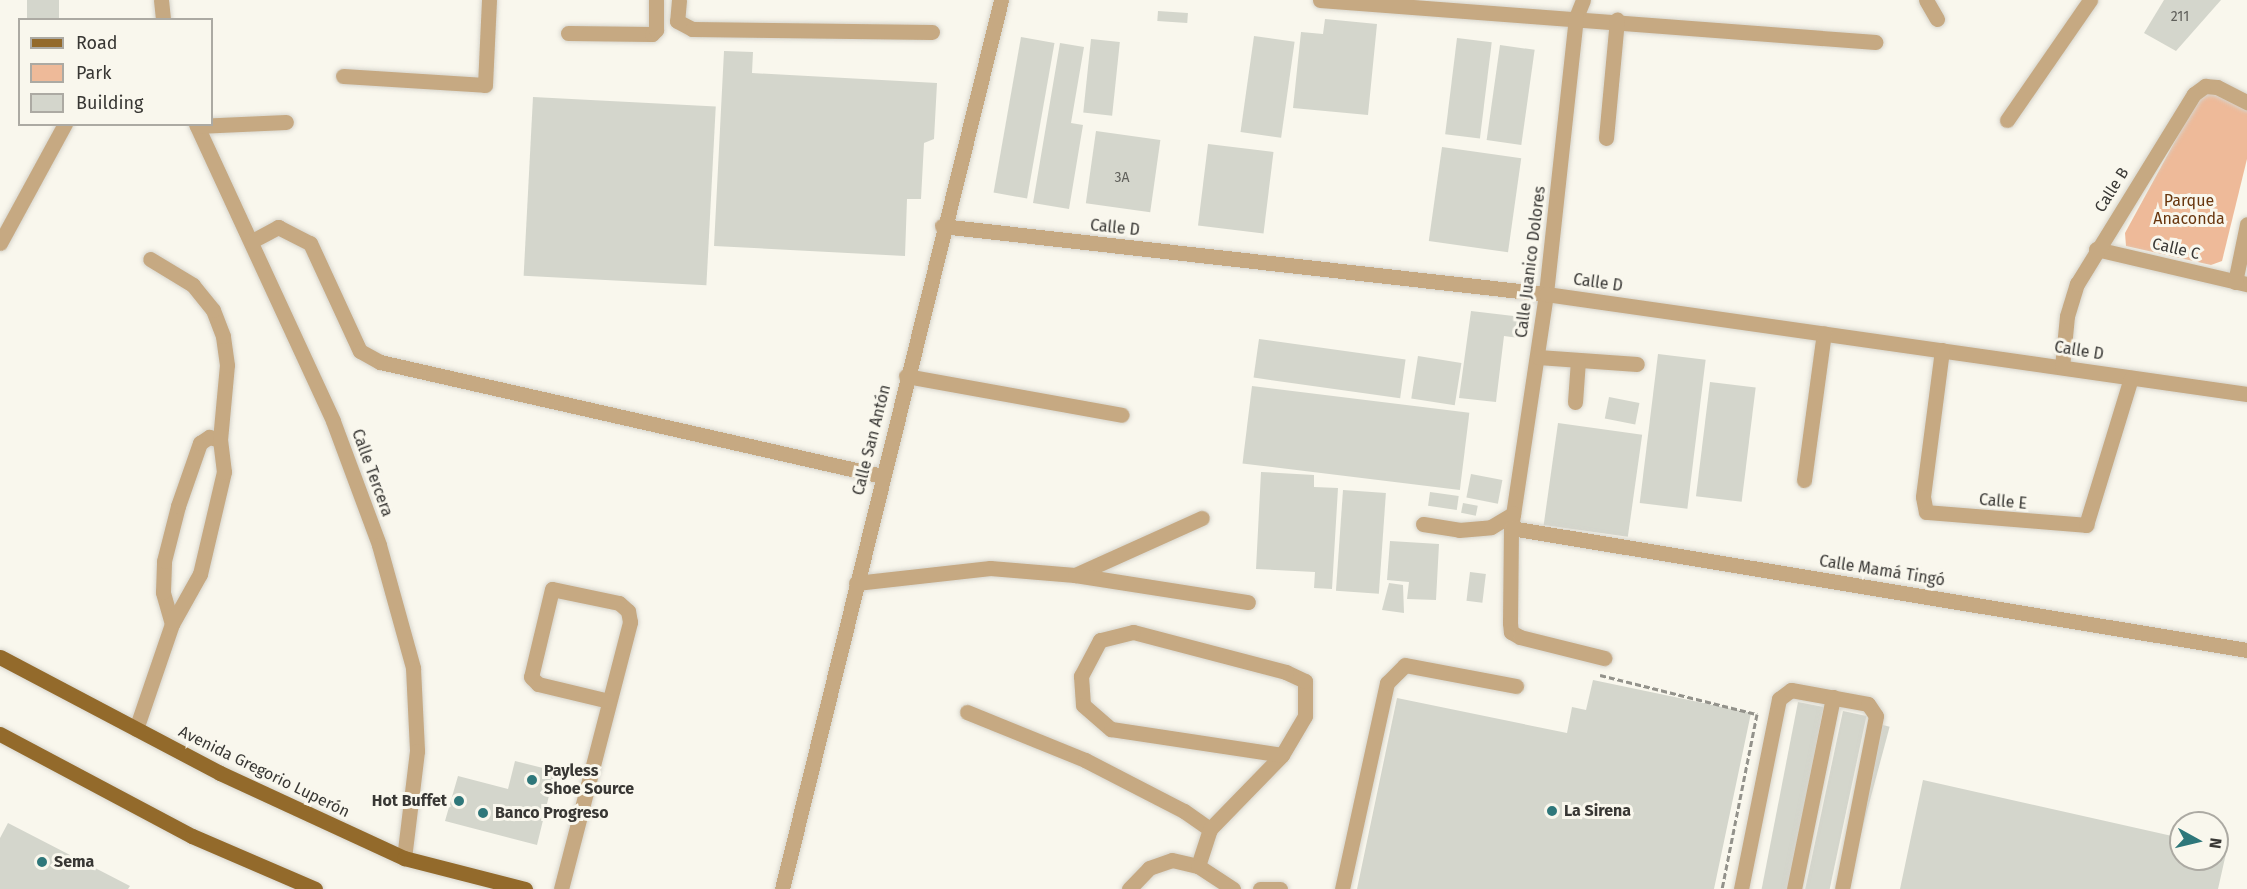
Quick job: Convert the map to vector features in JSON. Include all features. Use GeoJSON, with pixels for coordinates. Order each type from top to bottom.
{"type":"FeatureCollection","features":[{"type":"Feature","properties":{"kind":"main road","name":"Avenida Gregorio Luperón"},"geometry":{"type":"LineString","coordinates":[[0,657],[136,729],[404,858],[525,889]]}},
{"type":"Feature","properties":{"kind":"main road"},"geometry":{"type":"LineString","coordinates":[[0,734],[192,836],[315,889]]}},
{"type":"Feature","properties":{"kind":"street"},"geometry":{"type":"LineString","coordinates":[[161,0],[163,18]]}},
{"type":"Feature","properties":{"kind":"street"},"geometry":{"type":"LineString","coordinates":[[343,76],[485,85],[489,0]]}},
{"type":"Feature","properties":{"kind":"street"},"geometry":{"type":"LineString","coordinates":[[568,33],[652,34],[656,24],[656,0]]}},
{"type":"Feature","properties":{"kind":"street"},"geometry":{"type":"LineString","coordinates":[[679,0],[680,26]]}},
{"type":"Feature","properties":{"kind":"street","name":"Calle San Antón"},"geometry":{"type":"LineString","coordinates":[[782,889],[942,226],[1001,0]]}},
{"type":"Feature","properties":{"kind":"street"},"geometry":{"type":"LineString","coordinates":[[1320,0],[1617,20],[1875,42]]}},
{"type":"Feature","properties":{"kind":"street","name":"Calle Juanico Dolores"},"geometry":{"type":"LineString","coordinates":[[1582,0],[1576,17],[1538,357],[1512,521],[1511,632],[1604,658]]}},
{"type":"Feature","properties":{"kind":"street"},"geometry":{"type":"LineString","coordinates":[[1926,0],[1937,19]]}},
{"type":"Feature","properties":{"kind":"street"},"geometry":{"type":"LineString","coordinates":[[2007,120],[2090,0]]}},
{"type":"Feature","properties":{"kind":"street"},"geometry":{"type":"LineString","coordinates":[[1606,138],[1617,20]]}},
{"type":"Feature","properties":{"kind":"street"},"geometry":{"type":"LineString","coordinates":[[656,24],[932,32]]}},
{"type":"Feature","properties":{"kind":"street","name":"Calle B"},"geometry":{"type":"LineString","coordinates":[[2062,367],[2071,300],[2097,249],[2194,94],[2205,86],[2217,87],[2247,102]]}},
{"type":"Feature","properties":{"kind":"street"},"geometry":{"type":"LineString","coordinates":[[213,124],[286,122]]}},
{"type":"Feature","properties":{"kind":"street"},"geometry":{"type":"LineString","coordinates":[[0,243],[65,126]]}},
{"type":"Feature","properties":{"kind":"street","name":"Calle Tercera"},"geometry":{"type":"LineString","coordinates":[[196,126],[252,241],[333,421],[379,545],[413,668],[417,751],[404,858]]}},
{"type":"Feature","properties":{"kind":"street"},"geometry":{"type":"LineString","coordinates":[[2241,283],[2247,224]]}},
{"type":"Feature","properties":{"kind":"street","name":"Calle D"},"geometry":{"type":"LineString","coordinates":[[942,226],[1546,294],[2247,394]]}},
{"type":"Feature","properties":{"kind":"street"},"geometry":{"type":"LineString","coordinates":[[252,241],[278,227],[310,243],[360,351],[380,362],[882,476]]}},
{"type":"Feature","properties":{"kind":"street","name":"Calle C"},"geometry":{"type":"LineString","coordinates":[[2097,249],[2241,283]]}},
{"type":"Feature","properties":{"kind":"street"},"geometry":{"type":"LineString","coordinates":[[136,729],[172,624],[188,601],[212,534],[224,472],[220,440],[226,365],[223,336],[213,310],[193,285],[150,259]]}},
{"type":"Feature","properties":{"kind":"street"},"geometry":{"type":"LineString","coordinates":[[1804,480],[1824,333]]}},
{"type":"Feature","properties":{"kind":"street","name":"Calle E"},"geometry":{"type":"LineString","coordinates":[[1942,350],[1923,497],[1926,512],[2086,525],[2131,378]]}},
{"type":"Feature","properties":{"kind":"street"},"geometry":{"type":"LineString","coordinates":[[1538,357],[1637,364]]}},
{"type":"Feature","properties":{"kind":"street"},"geometry":{"type":"LineString","coordinates":[[1575,402],[1578,360]]}},
{"type":"Feature","properties":{"kind":"street"},"geometry":{"type":"LineString","coordinates":[[906,376],[1122,415]]}},
{"type":"Feature","properties":{"kind":"street"},"geometry":{"type":"LineString","coordinates":[[172,624],[163,592],[164,561],[178,506],[200,443],[208,437],[220,440]]}},
{"type":"Feature","properties":{"kind":"street"},"geometry":{"type":"LineString","coordinates":[[1075,575],[1202,518]]}},
{"type":"Feature","properties":{"kind":"street"},"geometry":{"type":"LineString","coordinates":[[1423,524],[1459,530],[1491,527],[1512,521]]}},
{"type":"Feature","properties":{"kind":"street","name":"Calle Mamá Tingó"},"geometry":{"type":"LineString","coordinates":[[1512,521],[2247,650]]}},
{"type":"Feature","properties":{"kind":"street"},"geometry":{"type":"LineString","coordinates":[[856,583],[990,568],[1075,575],[1248,602]]}},
{"type":"Feature","properties":{"kind":"street"},"geometry":{"type":"LineString","coordinates":[[561,889],[630,622],[628,611],[619,603],[552,589],[531,677],[538,684],[609,701]]}},
{"type":"Feature","properties":{"kind":"street"},"geometry":{"type":"LineString","coordinates":[[1198,866],[1210,829],[1282,755],[1305,716],[1305,681],[1286,672],[1133,632],[1100,640],[1081,676],[1083,705],[1111,729],[1282,755]]}},
{"type":"Feature","properties":{"kind":"street"},"geometry":{"type":"LineString","coordinates":[[1342,889],[1387,683],[1405,665],[1516,686]]}},
{"type":"Feature","properties":{"kind":"street"},"geometry":{"type":"LineString","coordinates":[[1741,889],[1779,699],[1791,690],[1868,704],[1876,716],[1842,889]]}},
{"type":"Feature","properties":{"kind":"street"},"geometry":{"type":"LineString","coordinates":[[1794,889],[1833,697]]}},
{"type":"Feature","properties":{"kind":"street"},"geometry":{"type":"LineString","coordinates":[[967,712],[1085,760],[1210,829]]}},
{"type":"Feature","properties":{"kind":"street"},"geometry":{"type":"LineString","coordinates":[[1129,889],[1149,868],[1172,860],[1198,866],[1233,889]]}},
{"type":"Feature","properties":{"kind":"street"},"geometry":{"type":"LineString","coordinates":[[1260,889],[1280,889]]}},
{"type":"Feature","properties":{"kind":"path"},"geometry":{"type":"LineString","coordinates":[[1604,658],[1600,675],[1757,714],[1722,889]]}},
{"type":"Feature","properties":{"kind":"green space","name":"Parque Anaconda"},"geometry":{"type":"Polygon","coordinates":[[[2211,92],[2247,108],[2247,159],[2222,261],[2211,265],[2126,246],[2125,233],[2198,99],[2211,92]]]}},
{"type":"Feature","properties":{"kind":"building"},"geometry":{"type":"Polygon","coordinates":[[[27,0],[59,0],[59,18],[27,18],[27,0]]]}},
{"type":"Feature","properties":{"kind":"building"},"geometry":{"type":"Polygon","coordinates":[[[2164,0],[2221,0],[2176,51],[2144,33],[2164,0]]]}},
{"type":"Feature","properties":{"kind":"building"},"geometry":{"type":"Polygon","coordinates":[[[1158,11],[1188,13],[1187,23],[1157,21],[1158,11]]]}},
{"type":"Feature","properties":{"kind":"building"},"geometry":{"type":"Polygon","coordinates":[[[1325,19],[1377,24],[1368,115],[1293,108],[1301,32],[1323,34],[1325,19]]]}},
{"type":"Feature","properties":{"kind":"building"},"geometry":{"type":"Polygon","coordinates":[[[1254,36],[1295,42],[1281,138],[1241,132],[1254,36]]]}},
{"type":"Feature","properties":{"kind":"building"},"geometry":{"type":"Polygon","coordinates":[[[1021,37],[1054,43],[1027,199],[994,193],[1021,37]]]}},
{"type":"Feature","properties":{"kind":"building"},"geometry":{"type":"Polygon","coordinates":[[[1457,38],[1492,42],[1480,139],[1445,134],[1457,38]]]}},
{"type":"Feature","properties":{"kind":"building"},"geometry":{"type":"Polygon","coordinates":[[[1091,39],[1120,42],[1112,116],[1083,113],[1091,39]]]}},
{"type":"Feature","properties":{"kind":"building"},"geometry":{"type":"Polygon","coordinates":[[[1060,43],[1084,47],[1071,123],[1083,125],[1069,209],[1033,203],[1060,43]]]}},
{"type":"Feature","properties":{"kind":"building"},"geometry":{"type":"Polygon","coordinates":[[[1500,45],[1535,50],[1521,145],[1487,140],[1500,45]]]}},
{"type":"Feature","properties":{"kind":"building"},"geometry":{"type":"Polygon","coordinates":[[[724,51],[753,52],[752,73],[937,83],[934,139],[924,143],[921,199],[907,199],[905,256],[714,246],[724,51]]]}},
{"type":"Feature","properties":{"kind":"building"},"geometry":{"type":"Polygon","coordinates":[[[533,97],[716,107],[706,285],[524,276],[533,97]]]}},
{"type":"Feature","properties":{"kind":"building"},"geometry":{"type":"Polygon","coordinates":[[[1096,131],[1160,140],[1150,212],[1086,203],[1096,131]]]}},
{"type":"Feature","properties":{"kind":"building"},"geometry":{"type":"Polygon","coordinates":[[[1208,144],[1274,152],[1264,233],[1198,225],[1208,144]]]}},
{"type":"Feature","properties":{"kind":"building"},"geometry":{"type":"Polygon","coordinates":[[[1442,147],[1521,158],[1508,252],[1429,241],[1442,147]]]}},
{"type":"Feature","properties":{"kind":"building"},"geometry":{"type":"Polygon","coordinates":[[[1471,311],[1522,317],[1519,338],[1504,336],[1496,402],[1459,398],[1471,311]]]}},
{"type":"Feature","properties":{"kind":"building"},"geometry":{"type":"Polygon","coordinates":[[[1259,339],[1406,360],[1400,398],[1254,378],[1259,339]]]}},
{"type":"Feature","properties":{"kind":"building"},"geometry":{"type":"Polygon","coordinates":[[[1658,354],[1706,360],[1687,509],[1640,503],[1658,354]]]}},
{"type":"Feature","properties":{"kind":"building"},"geometry":{"type":"Polygon","coordinates":[[[1418,356],[1461,363],[1455,405],[1411,398],[1418,356]]]}},
{"type":"Feature","properties":{"kind":"building"},"geometry":{"type":"Polygon","coordinates":[[[1710,382],[1756,388],[1742,502],[1696,496],[1710,382]]]}},
{"type":"Feature","properties":{"kind":"building"},"geometry":{"type":"Polygon","coordinates":[[[1252,386],[1469,413],[1460,490],[1242,463],[1252,386]]]}},
{"type":"Feature","properties":{"kind":"building"},"geometry":{"type":"Polygon","coordinates":[[[1609,397],[1639,403],[1635,425],[1605,419],[1609,397]]]}},
{"type":"Feature","properties":{"kind":"building"},"geometry":{"type":"Polygon","coordinates":[[[1558,423],[1642,435],[1628,537],[1544,525],[1558,423]]]}},
{"type":"Feature","properties":{"kind":"building"},"geometry":{"type":"Polygon","coordinates":[[[1261,472],[1314,475],[1314,487],[1338,488],[1332,589],[1314,588],[1315,572],[1256,569],[1261,472]]]}},
{"type":"Feature","properties":{"kind":"building"},"geometry":{"type":"Polygon","coordinates":[[[1471,474],[1502,480],[1498,504],[1466,498],[1471,474]]]}},
{"type":"Feature","properties":{"kind":"building"},"geometry":{"type":"Polygon","coordinates":[[[1343,490],[1386,493],[1379,594],[1336,591],[1343,490]]]}},
{"type":"Feature","properties":{"kind":"building"},"geometry":{"type":"Polygon","coordinates":[[[1430,492],[1459,496],[1457,510],[1428,506],[1430,492]]]}},
{"type":"Feature","properties":{"kind":"building"},"geometry":{"type":"Polygon","coordinates":[[[1463,503],[1478,506],[1476,516],[1461,513],[1463,503]]]}},
{"type":"Feature","properties":{"kind":"building"},"geometry":{"type":"Polygon","coordinates":[[[1390,541],[1439,544],[1436,600],[1407,599],[1409,582],[1387,580],[1390,541]]]}},
{"type":"Feature","properties":{"kind":"building"},"geometry":{"type":"Polygon","coordinates":[[[1470,572],[1486,574],[1482,603],[1466,601],[1470,572]]]}},
{"type":"Feature","properties":{"kind":"building"},"geometry":{"type":"Polygon","coordinates":[[[1389,583],[1403,585],[1404,613],[1382,610],[1389,583]]]}},
{"type":"Feature","properties":{"kind":"building","name":"La Sirena"},"geometry":{"type":"Polygon","coordinates":[[[1593,680],[1751,713],[1714,889],[1357,889],[1397,698],[1567,733],[1572,707],[1586,710],[1593,680]]]}},
{"type":"Feature","properties":{"kind":"building"},"geometry":{"type":"Polygon","coordinates":[[[1798,702],[1824,707],[1788,889],[1762,889],[1798,702]]]}},
{"type":"Feature","properties":{"kind":"building"},"geometry":{"type":"Polygon","coordinates":[[[1843,711],[1866,716],[1830,889],[1805,889],[1843,711]]]}},
{"type":"Feature","properties":{"kind":"building"},"geometry":{"type":"Polygon","coordinates":[[[1879,724],[1890,727],[1846,889],[1835,887],[1879,724]]]}},
{"type":"Feature","properties":{"kind":"building"},"geometry":{"type":"Polygon","coordinates":[[[515,761],[555,771],[537,845],[445,821],[458,776],[508,789],[515,761]]]}},
{"type":"Feature","properties":{"kind":"building"},"geometry":{"type":"Polygon","coordinates":[[[1923,780],[2169,835],[2169,871],[2222,871],[2218,889],[1900,889],[1923,780]]]}},
{"type":"Feature","properties":{"kind":"building","name":"Sema"},"geometry":{"type":"Polygon","coordinates":[[[8,823],[130,886],[128,889],[0,889],[0,838],[8,823]]]}},
{"type":"Feature","properties":{"kind":"place","name":"Payless Shoe Source"},"geometry":{"type":"Point","coordinates":[532,780]}},
{"type":"Feature","properties":{"kind":"place","name":"Hot Buffet"},"geometry":{"type":"Point","coordinates":[459,801]}},
{"type":"Feature","properties":{"kind":"place","name":"La Sirena"},"geometry":{"type":"Point","coordinates":[1552,811]}},
{"type":"Feature","properties":{"kind":"place","name":"Banco Progreso"},"geometry":{"type":"Point","coordinates":[483,813]}},
{"type":"Feature","properties":{"kind":"place","name":"Sema"},"geometry":{"type":"Point","coordinates":[42,862]}}]}
